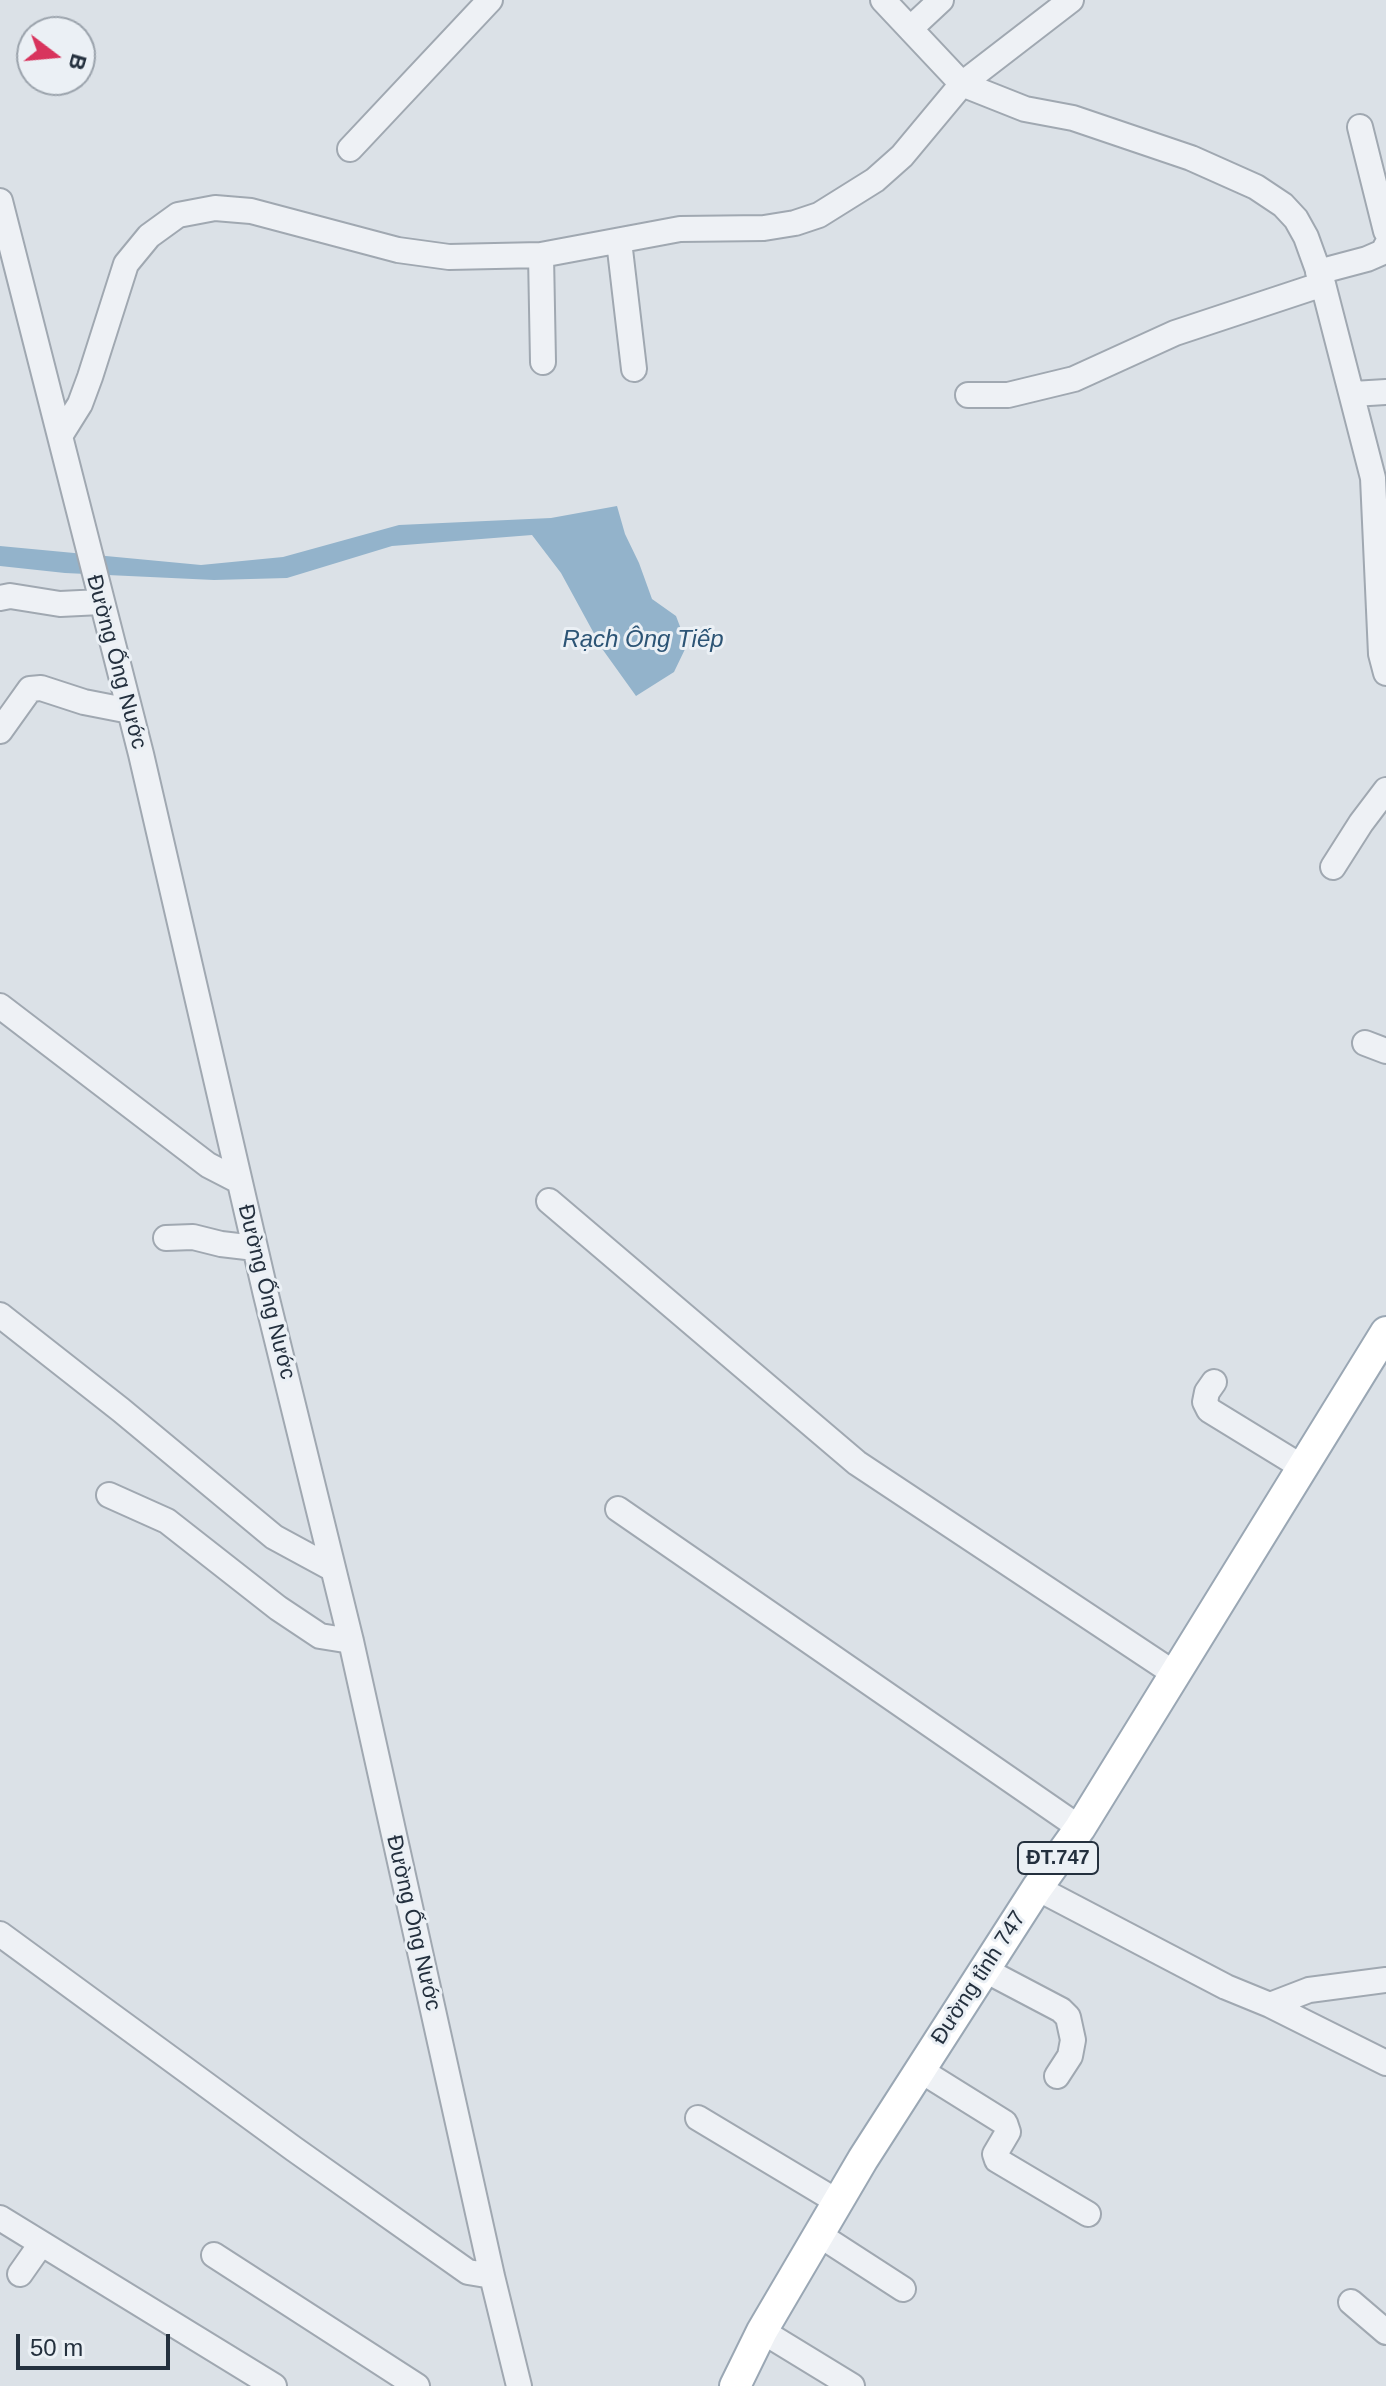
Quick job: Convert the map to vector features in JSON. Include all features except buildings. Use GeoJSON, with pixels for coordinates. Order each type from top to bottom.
{"type":"FeatureCollection","features":[{"type":"Feature","properties":{"kind":"main road","name":"Đường tỉnh 747"},"geometry":{"type":"LineString","coordinates":[[735,2386],[762,2331],[818,2234],[1037,1888],[1080,1828],[1386,1332]]}},
{"type":"Feature","properties":{"kind":"street"},"geometry":{"type":"LineString","coordinates":[[350,149],[490,0]]}},
{"type":"Feature","properties":{"kind":"street"},"geometry":{"type":"LineString","coordinates":[[883,0],[962,84],[1025,109],[1073,118],[1191,158],[1256,187],[1283,205],[1296,219],[1306,237],[1320,278],[1380,477],[1381,654],[1386,673]]}},
{"type":"Feature","properties":{"kind":"street"},"geometry":{"type":"LineString","coordinates":[[911,28],[941,0]]}},
{"type":"Feature","properties":{"kind":"street"},"geometry":{"type":"LineString","coordinates":[[60,436],[80,404],[126,264],[149,236],[178,215],[215,208],[251,211],[398,250],[449,257],[541,255],[680,229],[764,228],[795,223],[819,215],[856,194],[902,156],[962,84],[1071,0]]}},
{"type":"Feature","properties":{"kind":"street"},"geometry":{"type":"LineString","coordinates":[[1360,127],[1380,182],[1386,231]]}},
{"type":"Feature","properties":{"kind":"street","name":"Đường Ống Nước"},"geometry":{"type":"LineString","coordinates":[[0,201],[4,237],[60,436],[130,711],[239,1181],[351,1641],[519,2386]]}},
{"type":"Feature","properties":{"kind":"street"},"geometry":{"type":"LineString","coordinates":[[619,241],[634,369]]}},
{"type":"Feature","properties":{"kind":"street"},"geometry":{"type":"LineString","coordinates":[[968,395],[1008,395],[1074,379],[1175,333],[1367,259],[1383,252],[1386,246]]}},
{"type":"Feature","properties":{"kind":"street"},"geometry":{"type":"LineString","coordinates":[[541,255],[543,362]]}},
{"type":"Feature","properties":{"kind":"street"},"geometry":{"type":"LineString","coordinates":[[1353,394],[1386,392]]}},
{"type":"Feature","properties":{"kind":"street"},"geometry":{"type":"LineString","coordinates":[[0,598],[10,596],[60,604],[101,602]]}},
{"type":"Feature","properties":{"kind":"street"},"geometry":{"type":"LineString","coordinates":[[0,731],[30,689],[41,688],[84,702],[130,711]]}},
{"type":"Feature","properties":{"kind":"street"},"geometry":{"type":"LineString","coordinates":[[1333,867],[1386,790]]}},
{"type":"Feature","properties":{"kind":"street"},"geometry":{"type":"LineString","coordinates":[[0,1006],[208,1165],[239,1181]]}},
{"type":"Feature","properties":{"kind":"street"},"geometry":{"type":"LineString","coordinates":[[549,1201],[857,1463],[1175,1674]]}},
{"type":"Feature","properties":{"kind":"street"},"geometry":{"type":"LineString","coordinates":[[166,1238],[193,1237],[255,1248]]}},
{"type":"Feature","properties":{"kind":"street"},"geometry":{"type":"LineString","coordinates":[[0,1315],[274,1537],[333,1569]]}},
{"type":"Feature","properties":{"kind":"street"},"geometry":{"type":"LineString","coordinates":[[1214,1382],[1205,1402],[1209,1410],[1302,1467]]}},
{"type":"Feature","properties":{"kind":"street"},"geometry":{"type":"LineString","coordinates":[[109,1495],[167,1521],[278,1608],[320,1636],[351,1641]]}},
{"type":"Feature","properties":{"kind":"street"},"geometry":{"type":"LineString","coordinates":[[618,1509],[1080,1828]]}},
{"type":"Feature","properties":{"kind":"street"},"geometry":{"type":"LineString","coordinates":[[1037,1888],[1226,1987],[1270,2005],[1386,2063]]}},
{"type":"Feature","properties":{"kind":"street"},"geometry":{"type":"LineString","coordinates":[[0,1934],[281,2140],[468,2272],[492,2276]]}},
{"type":"Feature","properties":{"kind":"street"},"geometry":{"type":"LineString","coordinates":[[985,1970],[1061,2010],[1068,2017],[1073,2040],[1070,2056],[1057,2076]]}},
{"type":"Feature","properties":{"kind":"street"},"geometry":{"type":"LineString","coordinates":[[1270,2005],[1309,1990],[1386,1980]]}},
{"type":"Feature","properties":{"kind":"street"},"geometry":{"type":"LineString","coordinates":[[920,2070],[1005,2123],[1008,2132],[995,2154],[997,2160],[1088,2214]]}},
{"type":"Feature","properties":{"kind":"street"},"geometry":{"type":"LineString","coordinates":[[698,2118],[838,2202]]}},
{"type":"Feature","properties":{"kind":"street"},"geometry":{"type":"LineString","coordinates":[[0,2218],[274,2386]]}},
{"type":"Feature","properties":{"kind":"street"},"geometry":{"type":"LineString","coordinates":[[818,2234],[903,2289]]}},
{"type":"Feature","properties":{"kind":"street"},"geometry":{"type":"LineString","coordinates":[[20,2274],[41,2244]]}},
{"type":"Feature","properties":{"kind":"street"},"geometry":{"type":"LineString","coordinates":[[214,2255],[417,2386]]}},
{"type":"Feature","properties":{"kind":"street"},"geometry":{"type":"LineString","coordinates":[[1351,2302],[1386,2332]]}},
{"type":"Feature","properties":{"kind":"street"},"geometry":{"type":"LineString","coordinates":[[762,2331],[852,2386]]}},
{"type":"Feature","properties":{"kind":"water","name":"Rạch Ông Tiếp"},"geometry":{"type":"Polygon","coordinates":[[[617,506],[652,599],[676,616],[687,645],[674,672],[636,696],[603,650],[561,573],[532,535],[392,546],[287,578],[214,580],[65,573],[0,566],[0,546],[201,565],[283,557],[399,525],[551,518],[617,506]]]}}]}
